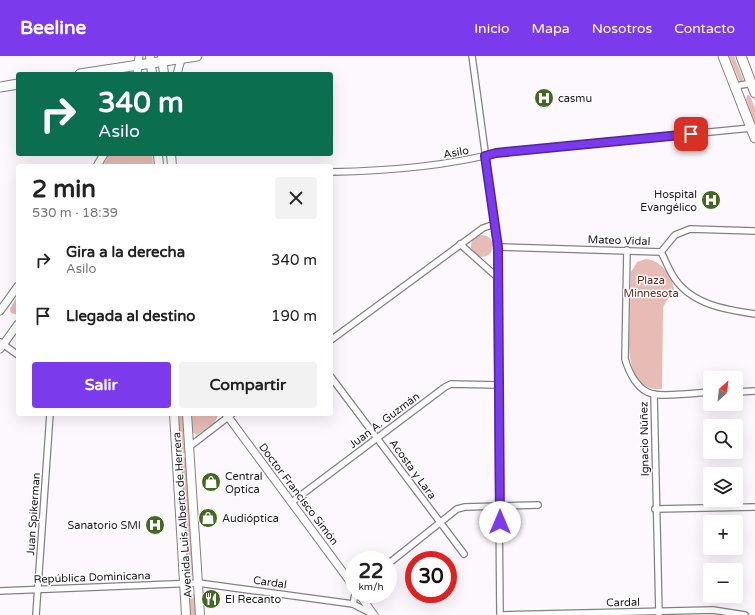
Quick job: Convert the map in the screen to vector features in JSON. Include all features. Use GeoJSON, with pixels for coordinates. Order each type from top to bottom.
{"type":"FeatureCollection","features":[{"type":"Feature","properties":{"kind":"main road"},"geometry":{"type":"LineString","coordinates":[[104,72],[138,65],[151,60],[197,56]]}},
{"type":"Feature","properties":{"kind":"main road"},"geometry":{"type":"LineString","coordinates":[[723,56],[754,134]]}},
{"type":"Feature","properties":{"kind":"main road"},"geometry":{"type":"LineString","coordinates":[[741,56],[753,83],[755,93]]}},
{"type":"Feature","properties":{"kind":"main road"},"geometry":{"type":"LineString","coordinates":[[162,59],[164,72]]}},
{"type":"Feature","properties":{"kind":"main road"},"geometry":{"type":"LineString","coordinates":[[151,60],[152,72]]}},
{"type":"Feature","properties":{"kind":"main road"},"geometry":{"type":"LineString","coordinates":[[0,87],[16,84]]}},
{"type":"Feature","properties":{"kind":"main road","name":"Avenida Luis Alberto de Herrera"},"geometry":{"type":"LineString","coordinates":[[174,416],[186,615]]}},
{"type":"Feature","properties":{"kind":"main road","name":"Avenida Luis Alberto de Herrera"},"geometry":{"type":"LineString","coordinates":[[187,416],[200,615]]}},
{"type":"Feature","properties":{"kind":"street"},"geometry":{"type":"LineString","coordinates":[[472,56],[498,247],[497,277],[501,615]]}},
{"type":"Feature","properties":{"kind":"street"},"geometry":{"type":"LineString","coordinates":[[178,72],[182,57]]}},
{"type":"Feature","properties":{"kind":"street"},"geometry":{"type":"LineString","coordinates":[[735,86],[753,83]]}},
{"type":"Feature","properties":{"kind":"street","name":"Asilo"},"geometry":{"type":"LineString","coordinates":[[333,172],[405,169],[449,164],[496,153],[754,134]]}},
{"type":"Feature","properties":{"kind":"street"},"geometry":{"type":"LineString","coordinates":[[333,339],[460,244],[483,228],[495,224]]}},
{"type":"Feature","properties":{"kind":"street","name":"Mateo Vidal"},"geometry":{"type":"LineString","coordinates":[[498,247],[661,252],[675,235],[690,228],[755,231]]}},
{"type":"Feature","properties":{"kind":"street"},"geometry":{"type":"LineString","coordinates":[[460,244],[497,277]]}},
{"type":"Feature","properties":{"kind":"street","name":"Ignacio Núñez"},"geometry":{"type":"LineString","coordinates":[[627,250],[625,359],[636,382],[654,394],[655,509],[659,613]]}},
{"type":"Feature","properties":{"kind":"street"},"geometry":{"type":"LineString","coordinates":[[661,252],[676,281],[687,292],[698,299],[731,311],[755,314]]}},
{"type":"Feature","properties":{"kind":"street"},"geometry":{"type":"LineString","coordinates":[[0,311],[16,289]]}},
{"type":"Feature","properties":{"kind":"street"},"geometry":{"type":"LineString","coordinates":[[16,326],[1,345],[16,354]]}},
{"type":"Feature","properties":{"kind":"street","name":"Acosta y Lara"},"geometry":{"type":"LineString","coordinates":[[333,380],[464,554]]}},
{"type":"Feature","properties":{"kind":"street","name":"Juan A. Guzmán"},"geometry":{"type":"LineString","coordinates":[[292,502],[445,387],[451,384],[499,385]]}},
{"type":"Feature","properties":{"kind":"street"},"geometry":{"type":"LineString","coordinates":[[743,392],[755,391]]}},
{"type":"Feature","properties":{"kind":"street"},"geometry":{"type":"LineString","coordinates":[[654,394],[703,392]]}},
{"type":"Feature","properties":{"kind":"street","name":"Juan Spikerman"},"geometry":{"type":"LineString","coordinates":[[36,615],[50,416]]}},
{"type":"Feature","properties":{"kind":"street"},"geometry":{"type":"LineString","coordinates":[[189,447],[227,416]]}},
{"type":"Feature","properties":{"kind":"street","name":"Doctor Francisco Simón"},"geometry":{"type":"LineString","coordinates":[[229,416],[345,575]]}},
{"type":"Feature","properties":{"kind":"street"},"geometry":{"type":"LineString","coordinates":[[397,557],[461,508],[538,505]]}},
{"type":"Feature","properties":{"kind":"street"},"geometry":{"type":"LineString","coordinates":[[655,509],[755,506]]}},
{"type":"Feature","properties":{"kind":"street","name":"República Dominicana"},"geometry":{"type":"LineString","coordinates":[[0,591],[184,583]]}},
{"type":"Feature","properties":{"kind":"street","name":"Cardal"},"geometry":{"type":"LineString","coordinates":[[184,583],[198,583],[353,604],[374,615]]}},
{"type":"Feature","properties":{"kind":"street"},"geometry":{"type":"LineString","coordinates":[[365,603],[374,615]]}},
{"type":"Feature","properties":{"kind":"street","name":"Cardal"},"geometry":{"type":"LineString","coordinates":[[501,615],[659,613],[712,610],[744,615]]}},
{"type":"Feature","properties":{"kind":"green space"},"geometry":{"type":"Polygon","coordinates":[[[729,56],[734,56],[743,79],[742,82],[739,80],[729,56]]]}},
{"type":"Feature","properties":{"kind":"green space"},"geometry":{"type":"Polygon","coordinates":[[[747,95],[750,96],[755,108],[755,123],[746,99],[747,95]]]}},
{"type":"Feature","properties":{"kind":"green space"},"geometry":{"type":"Polygon","coordinates":[[[108,156],[152,156],[153,164],[104,164],[108,156]]]}},
{"type":"Feature","properties":{"kind":"green space"},"geometry":{"type":"Polygon","coordinates":[[[482,235],[490,238],[493,246],[490,254],[482,257],[474,254],[471,246],[474,238],[482,235]]]}},
{"type":"Feature","properties":{"kind":"green space","name":"Plaza Minnesota"},"geometry":{"type":"Polygon","coordinates":[[[646,259],[656,262],[668,273],[674,288],[663,308],[662,389],[650,388],[641,382],[635,374],[631,364],[629,340],[631,272],[637,262],[646,259]]]}},
{"type":"Feature","properties":{"kind":"green space"},"geometry":{"type":"Polygon","coordinates":[[[16,298],[16,314],[11,313],[10,309],[16,298]]]}},
{"type":"Feature","properties":{"kind":"green space"},"geometry":{"type":"Polygon","coordinates":[[[178,416],[183,416],[186,453],[181,453],[178,416]]]}},
{"type":"Feature","properties":{"kind":"green space"},"geometry":{"type":"Polygon","coordinates":[[[191,416],[218,416],[213,423],[197,435],[192,432],[191,416]]]}},
{"type":"Feature","properties":{"kind":"green space"},"geometry":{"type":"Polygon","coordinates":[[[186,457],[193,576],[188,575],[181,458],[186,457]]]}},
{"type":"Feature","properties":{"kind":"green space"},"geometry":{"type":"Polygon","coordinates":[[[195,594],[196,615],[190,615],[189,595],[195,594]]]}},
{"type":"Feature","properties":{"kind":"place","name":"casmu"},"geometry":{"type":"Point","coordinates":[544,98]}},
{"type":"Feature","properties":{"kind":"place","name":"Hospital Evangélico"},"geometry":{"type":"Point","coordinates":[711,200]}},
{"type":"Feature","properties":{"kind":"place","name":"Central Optica"},"geometry":{"type":"Point","coordinates":[211,482]}},
{"type":"Feature","properties":{"kind":"place","name":"Audióptica"},"geometry":{"type":"Point","coordinates":[208,518]}},
{"type":"Feature","properties":{"kind":"place","name":"Sanatorio SMI"},"geometry":{"type":"Point","coordinates":[155,525]}},
{"type":"Feature","properties":{"kind":"place","name":"El Recanto"},"geometry":{"type":"Point","coordinates":[211,599]}},
{"type":"Feature","properties":{"kind":"route"},"geometry":{"type":"LineString","coordinates":[[500,522],[497,277],[498,247],[485,156],[496,153],[691,134]]}}]}
